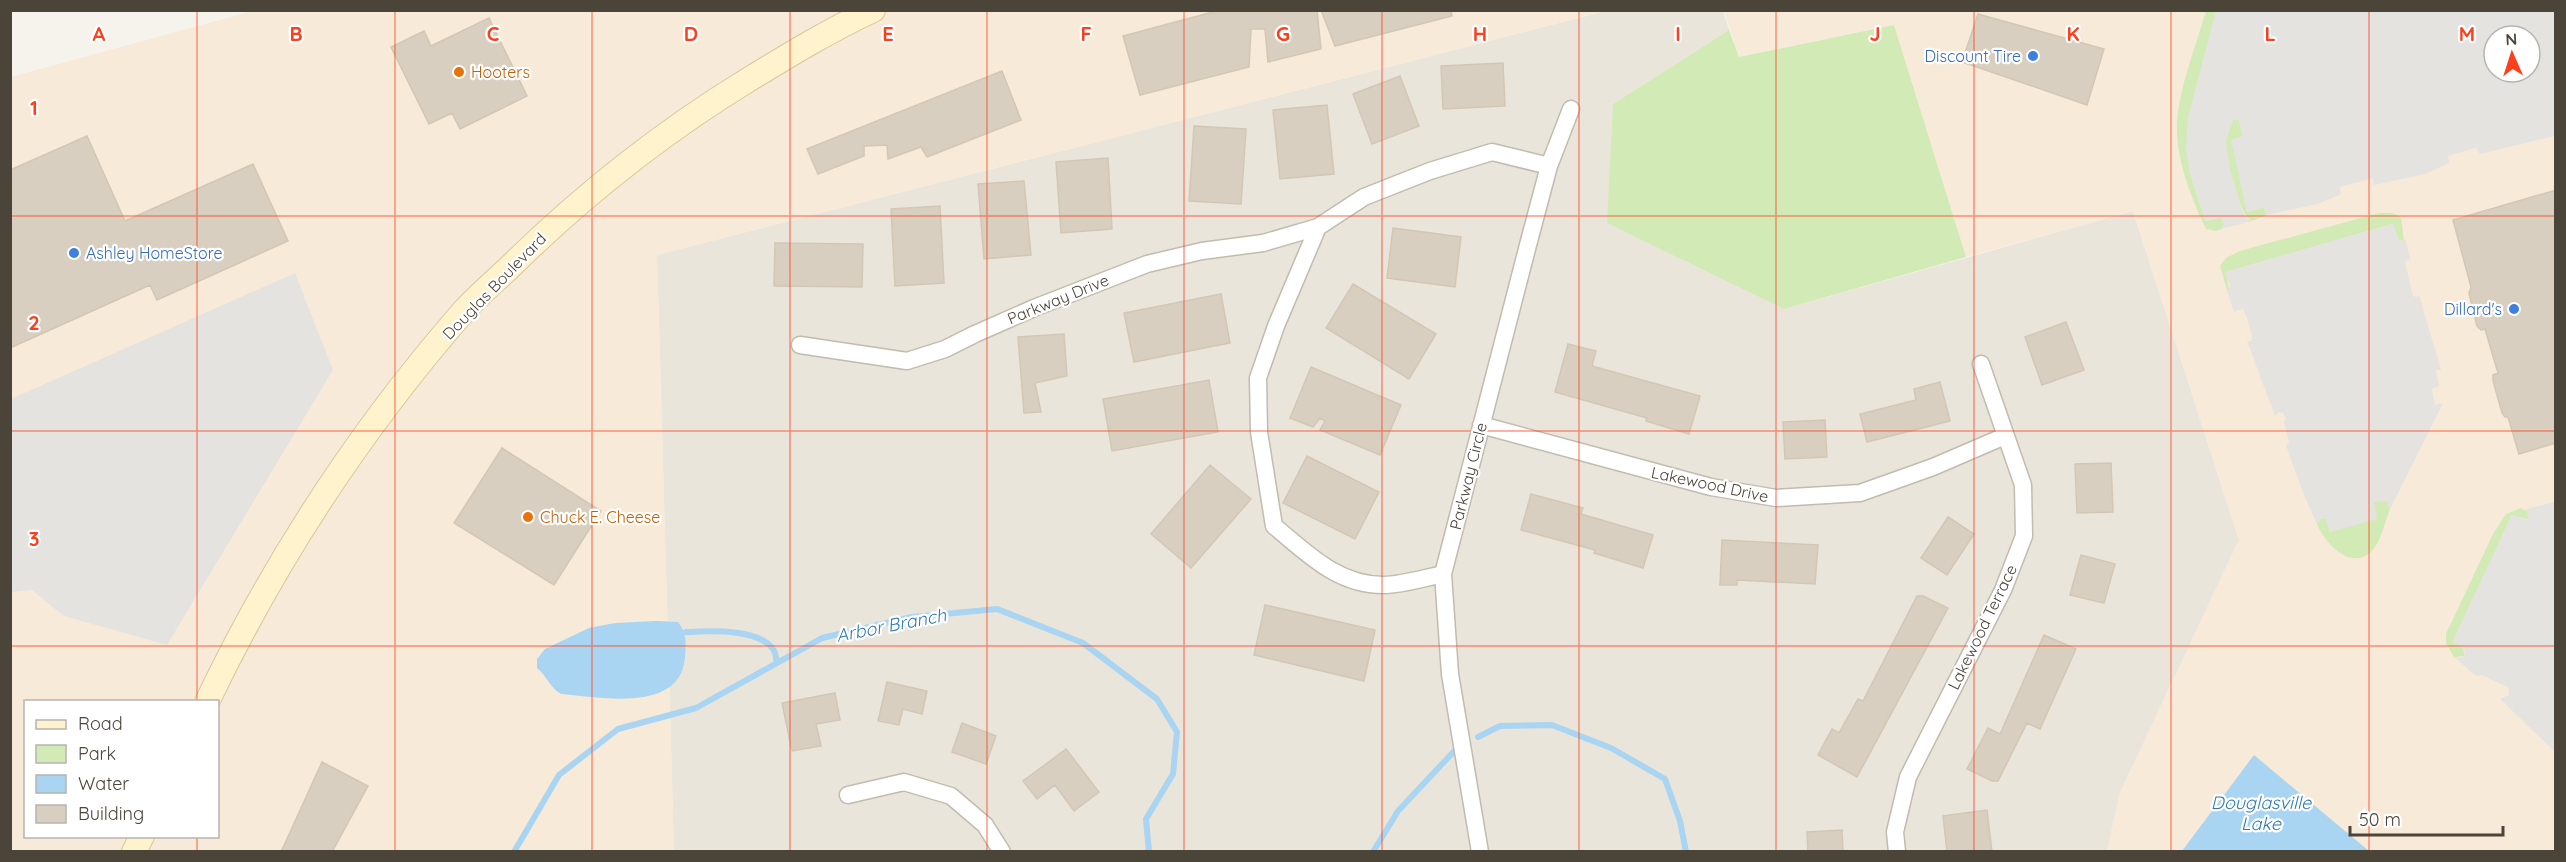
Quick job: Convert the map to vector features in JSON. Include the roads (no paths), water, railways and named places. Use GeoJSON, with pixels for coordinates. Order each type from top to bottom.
{"type":"FeatureCollection","features":[{"type":"Feature","properties":{"kind":"main road","name":"Douglas Boulevard"},"geometry":{"type":"LineString","coordinates":[[208,700],[237,640],[302,530],[360,442],[465,311],[544,234],[628,161],[710,104],[771,66],[873,10]]}},
{"type":"Feature","properties":{"kind":"main road"},"geometry":{"type":"LineString","coordinates":[[134,852],[141,838]]}},
{"type":"Feature","properties":{"kind":"street","name":"Parkway Circle"},"geometry":{"type":"LineString","coordinates":[[1480,852],[1450,674],[1443,574],[1549,166],[1571,109]]}},
{"type":"Feature","properties":{"kind":"street","name":"Parkway Drive"},"geometry":{"type":"LineString","coordinates":[[800,345],[907,361],[945,349],[1014,316],[1147,264],[1202,251],[1263,243],[1318,227],[1364,197],[1430,171],[1492,152],[1549,166]]}},
{"type":"Feature","properties":{"kind":"street"},"geometry":{"type":"LineString","coordinates":[[1318,227],[1276,326],[1258,378],[1259,432],[1274,526],[1324,568],[1347,579],[1383,585],[1443,574]]}},
{"type":"Feature","properties":{"kind":"street","name":"Lakewood Terrace"},"geometry":{"type":"LineString","coordinates":[[1897,852],[1895,832],[1908,777],[2003,590],[2025,536],[2023,485],[1981,364]]}},
{"type":"Feature","properties":{"kind":"street","name":"Lakewood Drive"},"geometry":{"type":"LineString","coordinates":[[1481,425],[1711,487],[1776,498],[1860,493],[1933,467],[2005,436]]}},
{"type":"Feature","properties":{"kind":"street"},"geometry":{"type":"LineString","coordinates":[[848,795],[904,782],[951,796],[986,825],[1002,852]]}},
{"type":"Feature","properties":{"kind":"water"},"geometry":{"type":"Polygon","coordinates":[[[678,622],[684,634],[686,646],[680,675],[669,687],[654,695],[616,699],[561,694],[537,668],[537,659],[545,649],[589,628],[615,623],[678,622]]]}},
{"type":"Feature","properties":{"kind":"water","name":"Douglasville Lake"},"geometry":{"type":"Polygon","coordinates":[[[2254,755],[2369,851],[2182,851],[2254,755]]]}},
{"type":"Feature","properties":{"kind":"waterway","name":"Arbor Branch"},"geometry":{"type":"LineString","coordinates":[[514,852],[559,775],[618,729],[696,708],[822,638],[912,617],[997,609],[1083,643],[1157,699],[1177,732],[1173,774],[1146,819],[1149,852]]}},
{"type":"Feature","properties":{"kind":"waterway"},"geometry":{"type":"LineString","coordinates":[[686,632],[732,632],[756,637],[773,649],[777,663]]}},
{"type":"Feature","properties":{"kind":"waterway","name":"Arbor Branch"},"geometry":{"type":"LineString","coordinates":[[1478,737],[1500,726],[1552,725],[1611,748],[1665,779],[1680,821],[1686,852]]}},
{"type":"Feature","properties":{"kind":"waterway","name":"Arbor Branch"},"geometry":{"type":"LineString","coordinates":[[1373,852],[1398,811],[1458,747]]}},
{"type":"Feature","properties":{"kind":"place","name":"Discount Tire"},"geometry":{"type":"Point","coordinates":[2033,56]}},
{"type":"Feature","properties":{"kind":"place","name":"Hooters"},"geometry":{"type":"Point","coordinates":[459,72]}},
{"type":"Feature","properties":{"kind":"place","name":"Ashley HomeStore"},"geometry":{"type":"Point","coordinates":[74,253]}},
{"type":"Feature","properties":{"kind":"place","name":"Dillard's"},"geometry":{"type":"Point","coordinates":[2514,309]}},
{"type":"Feature","properties":{"kind":"place","name":"Chuck E. Cheese"},"geometry":{"type":"Point","coordinates":[528,517]}}]}
